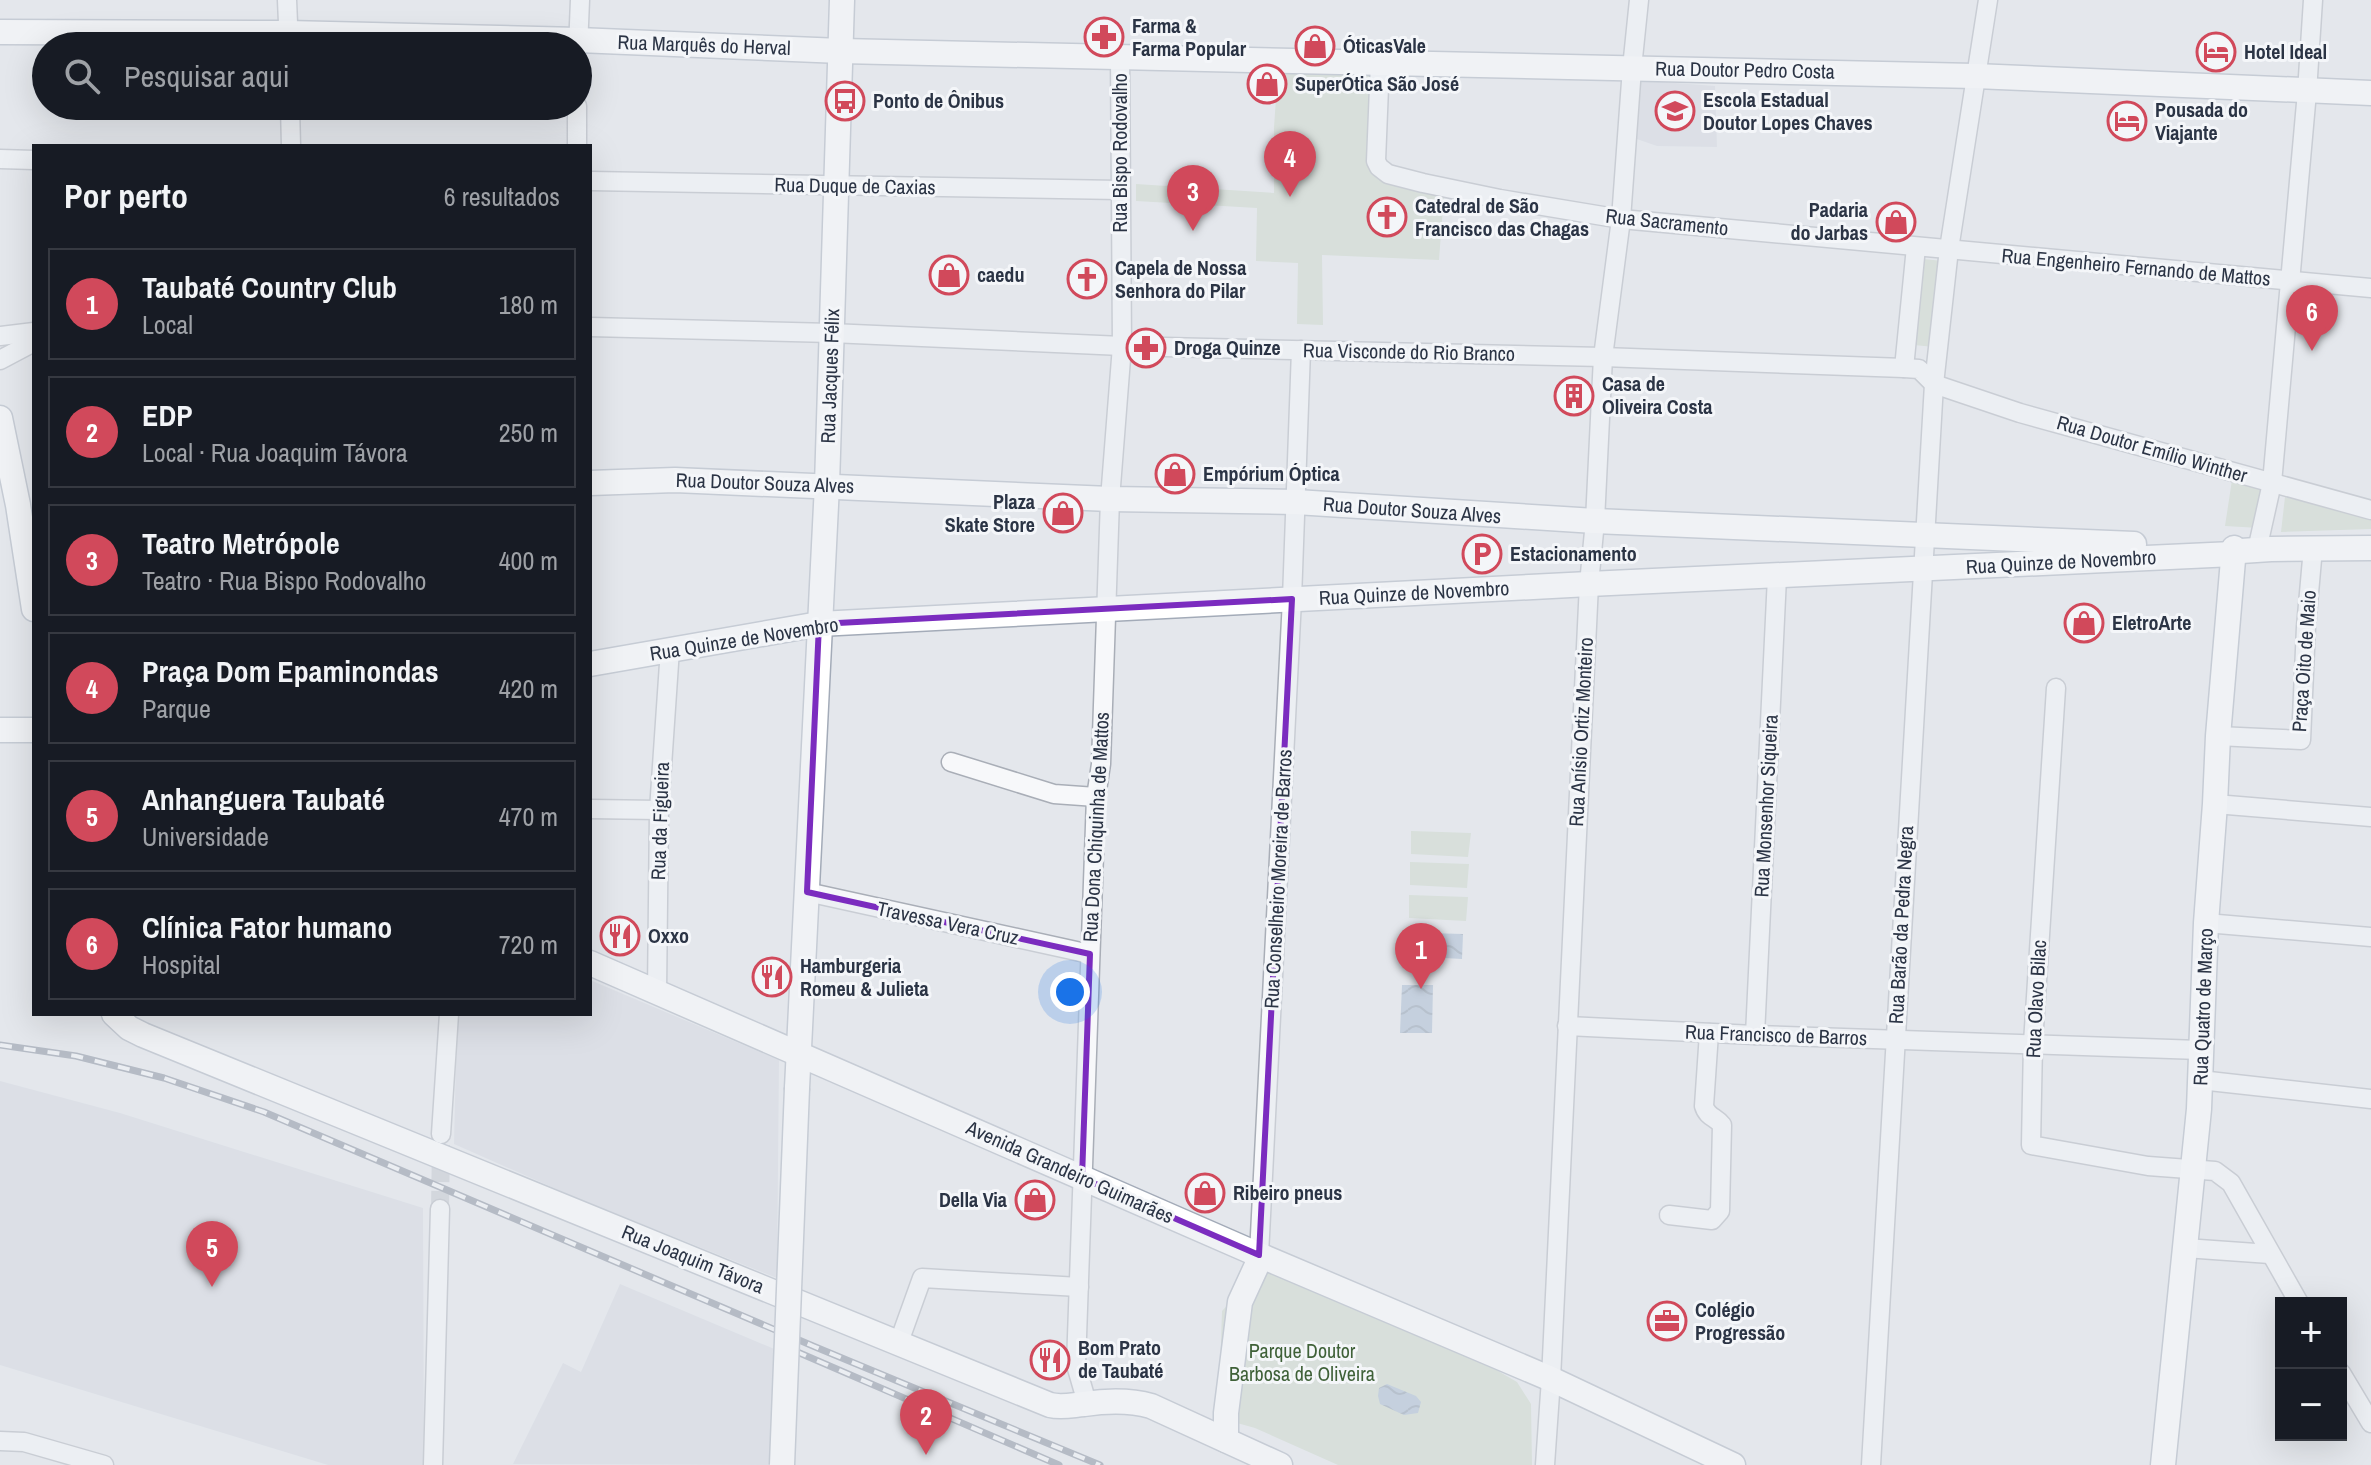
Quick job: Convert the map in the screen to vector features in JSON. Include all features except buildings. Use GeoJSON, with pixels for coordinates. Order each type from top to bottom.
{"type":"FeatureCollection","features":[{"type":"Feature","properties":{"kind":"main road","name":"Rua Jacques Félix"},"geometry":{"type":"LineString","coordinates":[[782,1465],[827,485],[842,0]]}},
{"type":"Feature","properties":{"kind":"main road","name":"Rua Marquês do Herval"},"geometry":{"type":"LineString","coordinates":[[0,32],[32,33]]}},
{"type":"Feature","properties":{"kind":"main road","name":"Rua Marquês do Herval"},"geometry":{"type":"LineString","coordinates":[[592,44],[1120,56]]}},
{"type":"Feature","properties":{"kind":"main road","name":"Rua Doutor Pedro Costa"},"geometry":{"type":"LineString","coordinates":[[1120,56],[1975,76],[2371,93]]}},
{"type":"Feature","properties":{"kind":"main road"},"geometry":{"type":"LineString","coordinates":[[0,418],[32,597]]}},
{"type":"Feature","properties":{"kind":"main road","name":"Rua Doutor Souza Alves"},"geometry":{"type":"LineString","coordinates":[[592,483],[675,480],[1110,499],[1296,502],[1595,521],[2241,551]]}},
{"type":"Feature","properties":{"kind":"main road"},"geometry":{"type":"LineString","coordinates":[[1937,536],[1940,554],[1947,567]]}},
{"type":"Feature","properties":{"kind":"main road","name":"Rua Quinze de Novembro"},"geometry":{"type":"LineString","coordinates":[[592,664],[819,624],[2241,551],[2371,548]]}},
{"type":"Feature","properties":{"kind":"main road","name":"Rua Quatro de Março"},"geometry":{"type":"LineString","coordinates":[[2163,1465],[2194,1168],[2218,736],[2241,551]]}},
{"type":"Feature","properties":{"kind":"main road"},"geometry":{"type":"LineString","coordinates":[[0,730],[32,730]]}},
{"type":"Feature","properties":{"kind":"main road"},"geometry":{"type":"LineString","coordinates":[[0,745],[32,746]]}},
{"type":"Feature","properties":{"kind":"main road","name":"Avenida Grandeiro Guimarães"},"geometry":{"type":"LineString","coordinates":[[592,964],[1551,1379],[1733,1465]]}},
{"type":"Feature","properties":{"kind":"main road","name":"Rua Joaquim Távora"},"geometry":{"type":"LineString","coordinates":[[116,1016],[143,1035],[1050,1405],[1133,1402],[1151,1406],[1280,1465]]}},
{"type":"Feature","properties":{"kind":"main road"},"geometry":{"type":"LineString","coordinates":[[1226,1440],[1226,1413],[1240,1302],[1259,1255]]}},
{"type":"Feature","properties":{"kind":"street"},"geometry":{"type":"LineString","coordinates":[[287,0],[288,32]]}},
{"type":"Feature","properties":{"kind":"street"},"geometry":{"type":"LineString","coordinates":[[579,32],[580,0]]}},
{"type":"Feature","properties":{"kind":"street","name":"Rua Anísio Ortiz Monteiro"},"geometry":{"type":"LineString","coordinates":[[1545,1465],[1603,357],[1621,219],[1639,0]]}},
{"type":"Feature","properties":{"kind":"street","name":"Rua Barão da Pedra Negra"},"geometry":{"type":"LineString","coordinates":[[1871,1465],[1922,568],[1937,536],[1934,384],[1949,249],[1988,0]]}},
{"type":"Feature","properties":{"kind":"street","name":"Rua Quatro de Março"},"geometry":{"type":"LineString","coordinates":[[2241,551],[2272,483],[2313,0]]}},
{"type":"Feature","properties":{"kind":"street","name":"Rua Bispo Rodovalho"},"geometry":{"type":"LineString","coordinates":[[1120,56],[1122,346]]}},
{"type":"Feature","properties":{"kind":"street","name":"Rua Sacramento"},"geometry":{"type":"LineString","coordinates":[[1380,63],[1376,161],[1388,174],[1500,199],[1621,219],[1949,249]]}},
{"type":"Feature","properties":{"kind":"street"},"geometry":{"type":"LineString","coordinates":[[290,120],[291,144]]}},
{"type":"Feature","properties":{"kind":"street"},"geometry":{"type":"LineString","coordinates":[[577,120],[577,144]]}},
{"type":"Feature","properties":{"kind":"street"},"geometry":{"type":"LineString","coordinates":[[0,159],[32,160]]}},
{"type":"Feature","properties":{"kind":"street","name":"Rua Duque de Caxias"},"geometry":{"type":"LineString","coordinates":[[592,181],[1120,190]]}},
{"type":"Feature","properties":{"kind":"street"},"geometry":{"type":"LineString","coordinates":[[1904,368],[1916,247]]}},
{"type":"Feature","properties":{"kind":"street","name":"Rua Engenheiro Fernando de Mattos"},"geometry":{"type":"LineString","coordinates":[[1949,249],[2371,288]]}},
{"type":"Feature","properties":{"kind":"street","name":"Rua Visconde do Rio Branco"},"geometry":{"type":"LineString","coordinates":[[592,327],[831,333],[1122,346],[1603,357],[1904,368],[1919,369],[1934,384]]}},
{"type":"Feature","properties":{"kind":"street"},"geometry":{"type":"LineString","coordinates":[[0,336],[32,332]]}},
{"type":"Feature","properties":{"kind":"street"},"geometry":{"type":"LineString","coordinates":[[0,360],[32,343]]}},
{"type":"Feature","properties":{"kind":"street"},"geometry":{"type":"LineString","coordinates":[[1907,345],[1917,355],[1937,351]]}},
{"type":"Feature","properties":{"kind":"street","name":"Rua Dona Chiquinha de Mattos"},"geometry":{"type":"LineString","coordinates":[[1087,1403],[1076,1365],[1082,1178],[1110,499],[1122,346]]}},
{"type":"Feature","properties":{"kind":"street","name":"Rua Conselheiro Moreira de Barros"},"geometry":{"type":"LineString","coordinates":[[1259,1255],[1292,599],[1301,350]]}},
{"type":"Feature","properties":{"kind":"street","name":"Rua Doutor Emílio Winther"},"geometry":{"type":"LineString","coordinates":[[1934,384],[2020,413],[2371,510]]}},
{"type":"Feature","properties":{"kind":"street","name":"Praça Oito de Maio"},"geometry":{"type":"LineString","coordinates":[[2218,736],[2301,740],[2313,548]]}},
{"type":"Feature","properties":{"kind":"street","name":"Rua Monsenhor Siqueira"},"geometry":{"type":"LineString","coordinates":[[1755,1035],[1777,577]]}},
{"type":"Feature","properties":{"kind":"street","name":"Rua da Figueira"},"geometry":{"type":"LineString","coordinates":[[657,993],[659,810],[670,649]]}},
{"type":"Feature","properties":{"kind":"street","name":"Rua Olavo Bilac"},"geometry":{"type":"LineString","coordinates":[[2056,688],[2033,1043],[2031,1145],[2148,1166],[2194,1168]]}},
{"type":"Feature","properties":{"kind":"street"},"geometry":{"type":"LineString","coordinates":[[951,762],[1054,794],[1096,797]]}},
{"type":"Feature","properties":{"kind":"street"},"geometry":{"type":"LineString","coordinates":[[2215,804],[2371,817]]}},
{"type":"Feature","properties":{"kind":"street"},"geometry":{"type":"LineString","coordinates":[[592,809],[659,810]]}},
{"type":"Feature","properties":{"kind":"street","name":"Travessa Vera Cruz"},"geometry":{"type":"LineString","coordinates":[[807,892],[1090,954]]}},
{"type":"Feature","properties":{"kind":"street"},"geometry":{"type":"LineString","coordinates":[[2206,923],[2371,937]]}},
{"type":"Feature","properties":{"kind":"street"},"geometry":{"type":"LineString","coordinates":[[441,1134],[449,1016]]}},
{"type":"Feature","properties":{"kind":"street","name":"Rua Francisco de Barros"},"geometry":{"type":"LineString","coordinates":[[1567,1026],[2200,1050]]}},
{"type":"Feature","properties":{"kind":"street"},"geometry":{"type":"LineString","coordinates":[[1669,1215],[1712,1220],[1720,1211],[1722,1125],[1708,1115],[1704,1106],[1709,1033]]}},
{"type":"Feature","properties":{"kind":"street"},"geometry":{"type":"LineString","coordinates":[[2200,1080],[2371,1099]]}},
{"type":"Feature","properties":{"kind":"street"},"geometry":{"type":"LineString","coordinates":[[2194,1168],[2215,1171],[2231,1183],[2295,1297]]}},
{"type":"Feature","properties":{"kind":"street"},"geometry":{"type":"LineString","coordinates":[[433,1465],[440,1209]]}},
{"type":"Feature","properties":{"kind":"street"},"geometry":{"type":"LineString","coordinates":[[2185,1248],[2270,1254]]}},
{"type":"Feature","properties":{"kind":"street"},"geometry":{"type":"LineString","coordinates":[[899,1342],[922,1278],[1079,1287]]}},
{"type":"Feature","properties":{"kind":"street"},"geometry":{"type":"LineString","coordinates":[[2347,1383],[2371,1423]]}},
{"type":"Feature","properties":{"kind":"street"},"geometry":{"type":"LineString","coordinates":[[0,1441],[24,1442],[104,1465]]}},
{"type":"Feature","properties":{"kind":"highlighted area"},"geometry":{"type":"Polygon","coordinates":[[[1292,599],[1259,1255],[1082,1178],[1090,954],[807,892],[819,624],[1292,599]]]}},
{"type":"Feature","properties":{"kind":"shaded area","name":"Escola Estadual Doutor Lopes Chaves"},"geometry":{"type":"Polygon","coordinates":[[[1636,80],[1715,86],[1717,147],[1657,146],[1631,137],[1636,80]]]}},
{"type":"Feature","properties":{"kind":"shaded area"},"geometry":{"type":"Polygon","coordinates":[[[592,981],[779,1060],[777,1278],[579,1199],[454,1144],[457,1016],[592,1016],[592,981]]]}},
{"type":"Feature","properties":{"kind":"shaded area"},"geometry":{"type":"Polygon","coordinates":[[[0,1081],[120,1113],[423,1208],[424,1465],[328,1465],[0,1365],[0,1081]]]}},
{"type":"Feature","properties":{"kind":"shaded area"},"geometry":{"type":"Polygon","coordinates":[[[620,1284],[779,1351],[776,1465],[513,1464],[563,1363],[581,1372],[620,1284]]]}},
{"type":"Feature","properties":{"kind":"green space"},"geometry":{"type":"Polygon","coordinates":[[[1278,70],[1376,72],[1381,178],[1444,194],[1439,260],[1322,255],[1323,325],[1297,324],[1298,263],[1256,261],[1257,208],[1136,201],[1136,184],[1274,193],[1278,70]]]}},
{"type":"Feature","properties":{"kind":"green space"},"geometry":{"type":"Polygon","coordinates":[[[1923,259],[1943,261],[1934,347],[1914,345],[1923,259]]]}},
{"type":"Feature","properties":{"kind":"green space"},"geometry":{"type":"Polygon","coordinates":[[[2232,480],[2267,489],[2259,528],[2225,526],[2232,480]]]}},
{"type":"Feature","properties":{"kind":"green space"},"geometry":{"type":"Polygon","coordinates":[[[2285,497],[2371,519],[2371,529],[2281,532],[2285,497]]]}},
{"type":"Feature","properties":{"kind":"green space"},"geometry":{"type":"Polygon","coordinates":[[[1411,831],[1471,833],[1468,857],[1411,854],[1411,831]]]}},
{"type":"Feature","properties":{"kind":"green space"},"geometry":{"type":"Polygon","coordinates":[[[1410,862],[1469,864],[1467,888],[1410,885],[1410,862]]]}},
{"type":"Feature","properties":{"kind":"green space"},"geometry":{"type":"Polygon","coordinates":[[[1409,895],[1468,897],[1466,921],[1409,918],[1409,895]]]}},
{"type":"Feature","properties":{"kind":"green space","name":"Parque Doutor Barbosa de Oliveira"},"geometry":{"type":"Polygon","coordinates":[[[1264,1266],[1479,1360],[1517,1382],[1531,1404],[1532,1465],[1338,1465],[1255,1428],[1230,1421],[1217,1384],[1222,1311],[1264,1266]]]}},
{"type":"Feature","properties":{"kind":"water"},"geometry":{"type":"Polygon","coordinates":[[[1428,933],[1463,934],[1462,959],[1427,957],[1428,933]]]}},
{"type":"Feature","properties":{"kind":"water"},"geometry":{"type":"Polygon","coordinates":[[[1402,985],[1433,985],[1432,1033],[1400,1033],[1402,985]]]}},
{"type":"Feature","properties":{"kind":"water"},"geometry":{"type":"Polygon","coordinates":[[[1387,1384],[1416,1396],[1421,1402],[1418,1413],[1404,1415],[1380,1404],[1379,1388],[1387,1384]]]}},
{"type":"Feature","properties":{"kind":"tunnel"},"geometry":{"type":"LineString","coordinates":[[440,1209],[441,1145]]}},
{"type":"Feature","properties":{"kind":"railway"},"geometry":{"type":"LineString","coordinates":[[0,1045],[76,1056],[164,1078],[264,1112],[1100,1465]]}},
{"type":"Feature","properties":{"kind":"railway"},"geometry":{"type":"LineString","coordinates":[[795,1351],[1059,1465]]}},
{"type":"Feature","properties":{"kind":"place","name":"Farma & Farma Popular"},"geometry":{"type":"Point","coordinates":[1104,37]}},
{"type":"Feature","properties":{"kind":"place","name":"ÓticasVale"},"geometry":{"type":"Point","coordinates":[1315,46]}},
{"type":"Feature","properties":{"kind":"place","name":"Hotel Ideal"},"geometry":{"type":"Point","coordinates":[2216,52]}},
{"type":"Feature","properties":{"kind":"place","name":"SuperÓtica São José"},"geometry":{"type":"Point","coordinates":[1267,84]}},
{"type":"Feature","properties":{"kind":"place","name":"Ponto de Ônibus"},"geometry":{"type":"Point","coordinates":[845,101]}},
{"type":"Feature","properties":{"kind":"place","name":"Escola Estadual Doutor Lopes Chaves"},"geometry":{"type":"Point","coordinates":[1675,111]}},
{"type":"Feature","properties":{"kind":"place","name":"Pousada do Viajante"},"geometry":{"type":"Point","coordinates":[2127,121]}},
{"type":"Feature","properties":{"kind":"place","name":"Praça Dom Epaminondas"},"geometry":{"type":"Point","coordinates":[1290,197]}},
{"type":"Feature","properties":{"kind":"place","name":"Catedral de São Francisco das Chagas"},"geometry":{"type":"Point","coordinates":[1387,217]}},
{"type":"Feature","properties":{"kind":"place","name":"Padaria do Jarbas"},"geometry":{"type":"Point","coordinates":[1896,222]}},
{"type":"Feature","properties":{"kind":"place","name":"Teatro Metrópole"},"geometry":{"type":"Point","coordinates":[1193,231]}},
{"type":"Feature","properties":{"kind":"place","name":"caedu"},"geometry":{"type":"Point","coordinates":[949,275]}},
{"type":"Feature","properties":{"kind":"place","name":"Capela de Nossa Senhora do Pilar"},"geometry":{"type":"Point","coordinates":[1087,279]}},
{"type":"Feature","properties":{"kind":"place","name":"Droga Quinze"},"geometry":{"type":"Point","coordinates":[1146,348]}},
{"type":"Feature","properties":{"kind":"place","name":"Clínica Fator humano"},"geometry":{"type":"Point","coordinates":[2312,351]}},
{"type":"Feature","properties":{"kind":"place","name":"Casa de Oliveira Costa"},"geometry":{"type":"Point","coordinates":[1574,396]}},
{"type":"Feature","properties":{"kind":"place","name":"Empórium Óptica"},"geometry":{"type":"Point","coordinates":[1175,474]}},
{"type":"Feature","properties":{"kind":"place","name":"Plaza Skate Store"},"geometry":{"type":"Point","coordinates":[1063,513]}},
{"type":"Feature","properties":{"kind":"place","name":"Estacionamento"},"geometry":{"type":"Point","coordinates":[1482,554]}},
{"type":"Feature","properties":{"kind":"place","name":"EletroArte"},"geometry":{"type":"Point","coordinates":[2084,623]}},
{"type":"Feature","properties":{"kind":"place","name":"Oxxo"},"geometry":{"type":"Point","coordinates":[620,936]}},
{"type":"Feature","properties":{"kind":"place","name":"Hamburgeria Romeu & Julieta"},"geometry":{"type":"Point","coordinates":[772,977]}},
{"type":"Feature","properties":{"kind":"place","name":"Taubaté Country Club"},"geometry":{"type":"Point","coordinates":[1421,989]}},
{"type":"Feature","properties":{"kind":"place","name":"Ribeiro pneus"},"geometry":{"type":"Point","coordinates":[1205,1193]}},
{"type":"Feature","properties":{"kind":"place","name":"Della Via"},"geometry":{"type":"Point","coordinates":[1035,1200]}},
{"type":"Feature","properties":{"kind":"place","name":"Anhanguera Taubaté"},"geometry":{"type":"Point","coordinates":[212,1287]}},
{"type":"Feature","properties":{"kind":"place","name":"Colégio Progressão"},"geometry":{"type":"Point","coordinates":[1667,1321]}},
{"type":"Feature","properties":{"kind":"place","name":"Bom Prato de Taubaté"},"geometry":{"type":"Point","coordinates":[1050,1360]}},
{"type":"Feature","properties":{"kind":"place","name":"EDP"},"geometry":{"type":"Point","coordinates":[926,1455]}}]}
